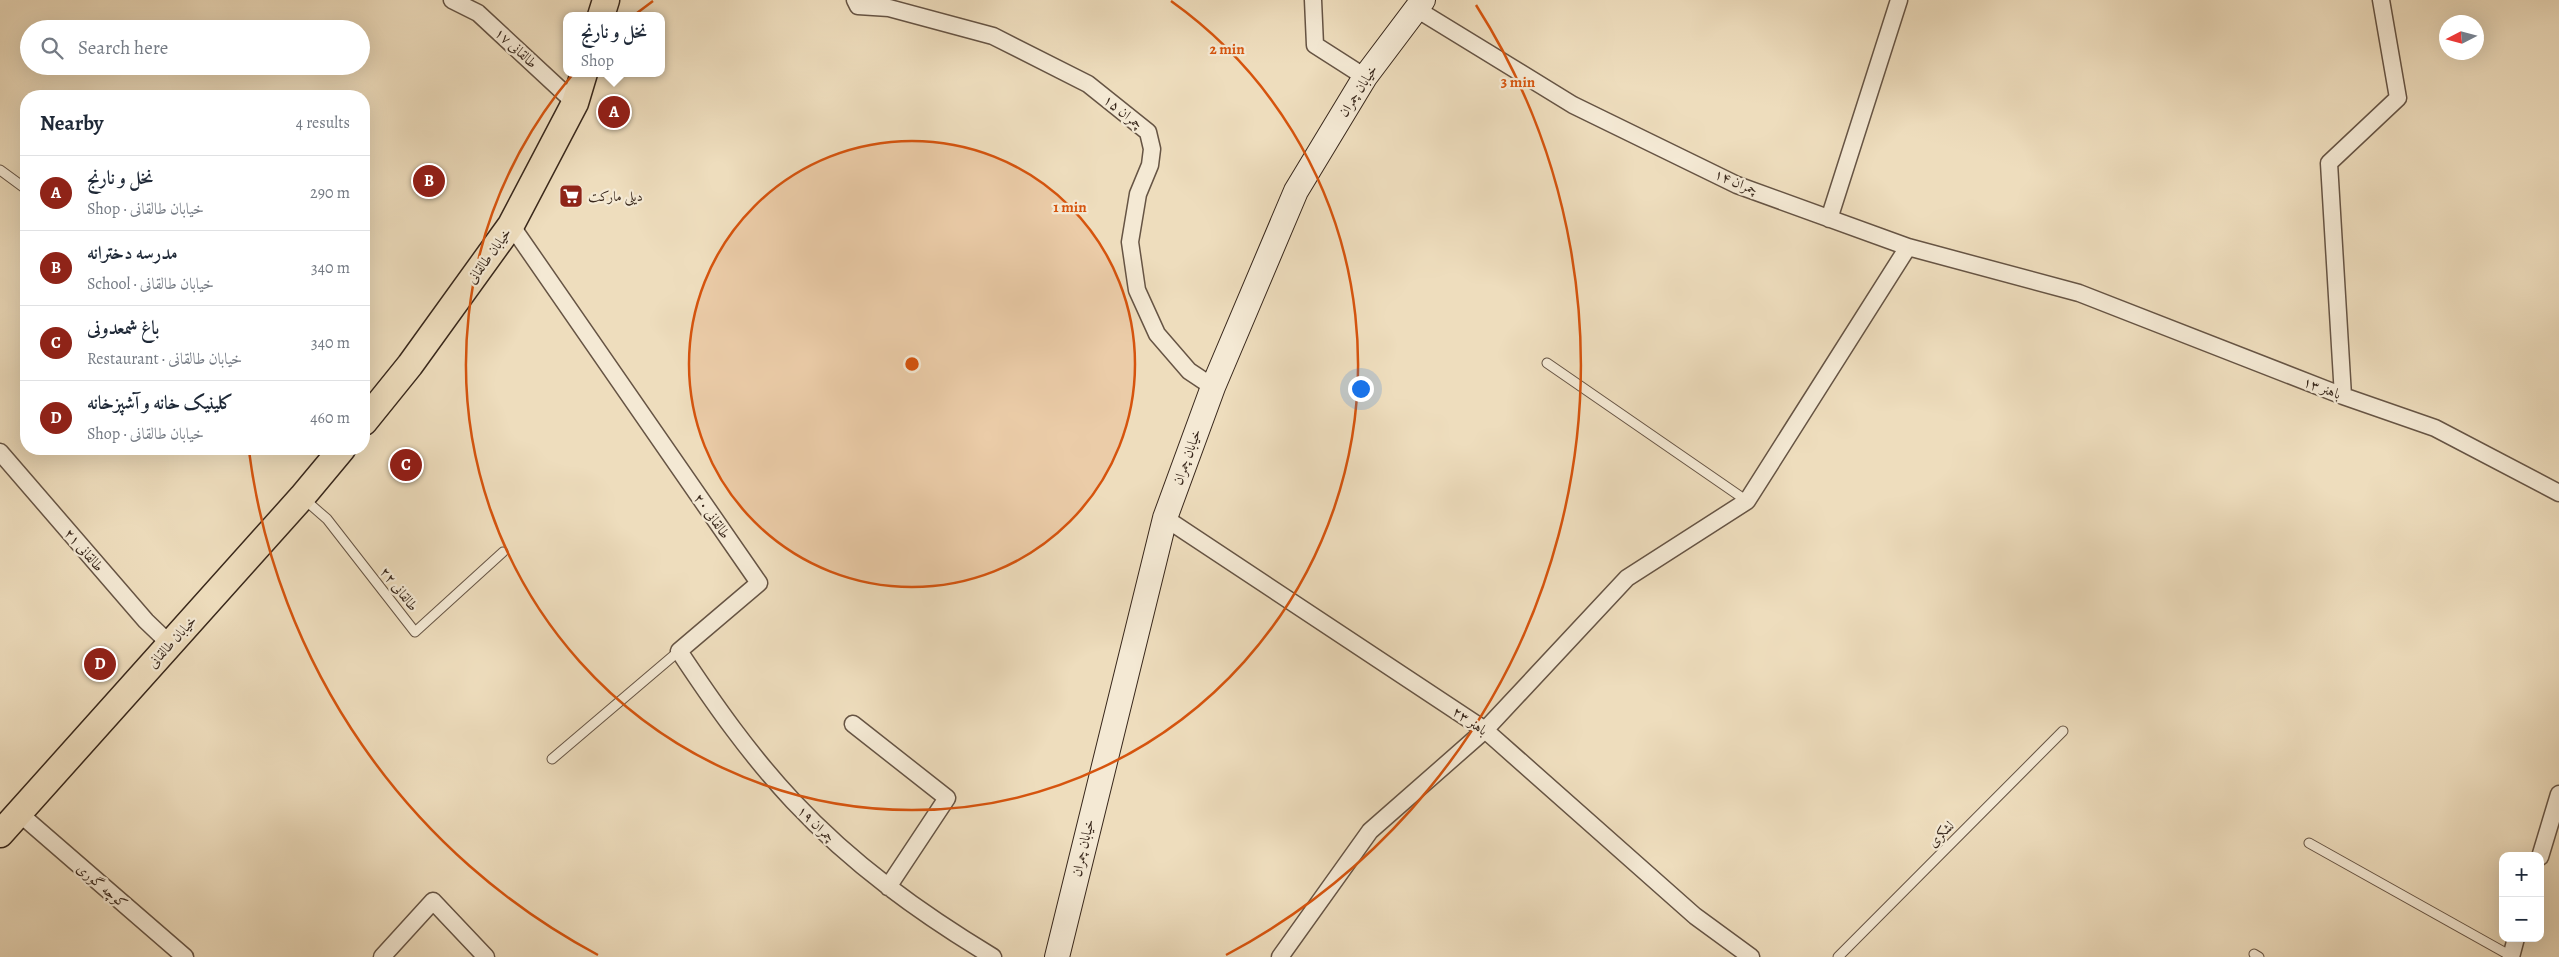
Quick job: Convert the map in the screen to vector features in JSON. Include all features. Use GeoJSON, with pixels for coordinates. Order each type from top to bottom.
{"type":"FeatureCollection","features":[{"type":"Feature","properties":{"kind":"main road"},"geometry":{"type":"LineString","coordinates":[[602,12],[606,0]]}},
{"type":"Feature","properties":{"kind":"main road","name":"خیابان چمران"},"geometry":{"type":"LineString","coordinates":[[1057,957],[1165,518],[1212,387],[1296,191],[1365,77],[1421,5]]}},
{"type":"Feature","properties":{"kind":"main road","name":"خیابان طالقانی"},"geometry":{"type":"LineString","coordinates":[[370,415],[410,365],[511,226],[575,103],[583,77]]}},
{"type":"Feature","properties":{"kind":"main road","name":"خیابان طالقانی"},"geometry":{"type":"LineString","coordinates":[[0,834],[20,814],[302,498],[337,455]]}},
{"type":"Feature","properties":{"kind":"street","name":"طالقانی ۱۷"},"geometry":{"type":"LineString","coordinates":[[452,0],[478,13],[575,103]]}},
{"type":"Feature","properties":{"kind":"street"},"geometry":{"type":"LineString","coordinates":[[1314,0],[1315,45],[1365,77]]}},
{"type":"Feature","properties":{"kind":"street"},"geometry":{"type":"LineString","coordinates":[[1829,218],[1899,0]]}},
{"type":"Feature","properties":{"kind":"street"},"geometry":{"type":"LineString","coordinates":[[2343,396],[2329,163],[2398,98],[2381,0]]}},
{"type":"Feature","properties":{"kind":"street","name":"چمران ۱۵"},"geometry":{"type":"LineString","coordinates":[[856,3],[889,8],[993,36],[1088,84],[1148,132],[1152,149],[1150,166],[1138,194],[1130,242],[1137,290],[1157,334],[1188,371],[1212,387]]}},
{"type":"Feature","properties":{"kind":"street","name":"چمران ۱۴"},"geometry":{"type":"LineString","coordinates":[[1421,5],[1573,105],[1737,184],[1908,247],[2080,294]]}},
{"type":"Feature","properties":{"kind":"street","name":"طالقانی ۲۰"},"geometry":{"type":"LineString","coordinates":[[511,226],[759,583],[679,651]]}},
{"type":"Feature","properties":{"kind":"street"},"geometry":{"type":"LineString","coordinates":[[1280,957],[1370,831],[1485,730],[1627,578],[1747,501],[1908,247]]}},
{"type":"Feature","properties":{"kind":"street","name":"باهنر ۱۳"},"geometry":{"type":"LineString","coordinates":[[2080,294],[2343,396],[2435,428],[2559,493]]}},
{"type":"Feature","properties":{"kind":"street","name":"طالقانی ۲۱"},"geometry":{"type":"LineString","coordinates":[[0,452],[146,621],[170,644]]}},
{"type":"Feature","properties":{"kind":"street","name":"باهنر ۲۳"},"geometry":{"type":"LineString","coordinates":[[1165,518],[1485,730],[1695,916],[1751,957]]}},
{"type":"Feature","properties":{"kind":"street","name":"چمران ۱۹"},"geometry":{"type":"LineString","coordinates":[[679,651],[719,711],[782,788],[839,846],[888,887],[939,924],[993,957]]}},
{"type":"Feature","properties":{"kind":"street"},"geometry":{"type":"LineString","coordinates":[[853,724],[947,798],[888,887]]}},
{"type":"Feature","properties":{"kind":"street"},"geometry":{"type":"LineString","coordinates":[[2542,852],[2559,794]]}},
{"type":"Feature","properties":{"kind":"street","name":"کوچه گوری"},"geometry":{"type":"LineString","coordinates":[[20,814],[185,957]]}},
{"type":"Feature","properties":{"kind":"street"},"geometry":{"type":"LineString","coordinates":[[382,957],[433,901],[486,957]]}},
{"type":"Feature","properties":{"kind":"street"},"geometry":{"type":"LineString","coordinates":[[2511,956],[2515,942]]}},
{"type":"Feature","properties":{"kind":"lane"},"geometry":{"type":"LineString","coordinates":[[0,170],[20,185]]}},
{"type":"Feature","properties":{"kind":"lane"},"geometry":{"type":"LineString","coordinates":[[1547,363],[1747,501]]}},
{"type":"Feature","properties":{"kind":"lane","name":"طالقانی ۲۲"},"geometry":{"type":"LineString","coordinates":[[302,498],[327,519],[415,632],[503,552]]}},
{"type":"Feature","properties":{"kind":"lane","name":"طالقانی ۲۰"},"geometry":{"type":"LineString","coordinates":[[552,759],[679,651]]}},
{"type":"Feature","properties":{"kind":"lane","name":"لشکری"},"geometry":{"type":"LineString","coordinates":[[1838,957],[2063,731]]}},
{"type":"Feature","properties":{"kind":"lane"},"geometry":{"type":"LineString","coordinates":[[2309,843],[2511,956]]}},
{"type":"Feature","properties":{"kind":"place","name":"نخل و نارنج"},"geometry":{"type":"Point","coordinates":[614,112]}},
{"type":"Feature","properties":{"kind":"place","name":"مدرسه دخترانه"},"geometry":{"type":"Point","coordinates":[429,181]}},
{"type":"Feature","properties":{"kind":"place","name":"دیلی مارکت"},"geometry":{"type":"Point","coordinates":[571,196]}},
{"type":"Feature","properties":{"kind":"place","name":"باغ شمعدونی"},"geometry":{"type":"Point","coordinates":[406,465]}},
{"type":"Feature","properties":{"kind":"place","name":"کلینیک خانه و آشپزخانه"},"geometry":{"type":"Point","coordinates":[100,664]}}]}
